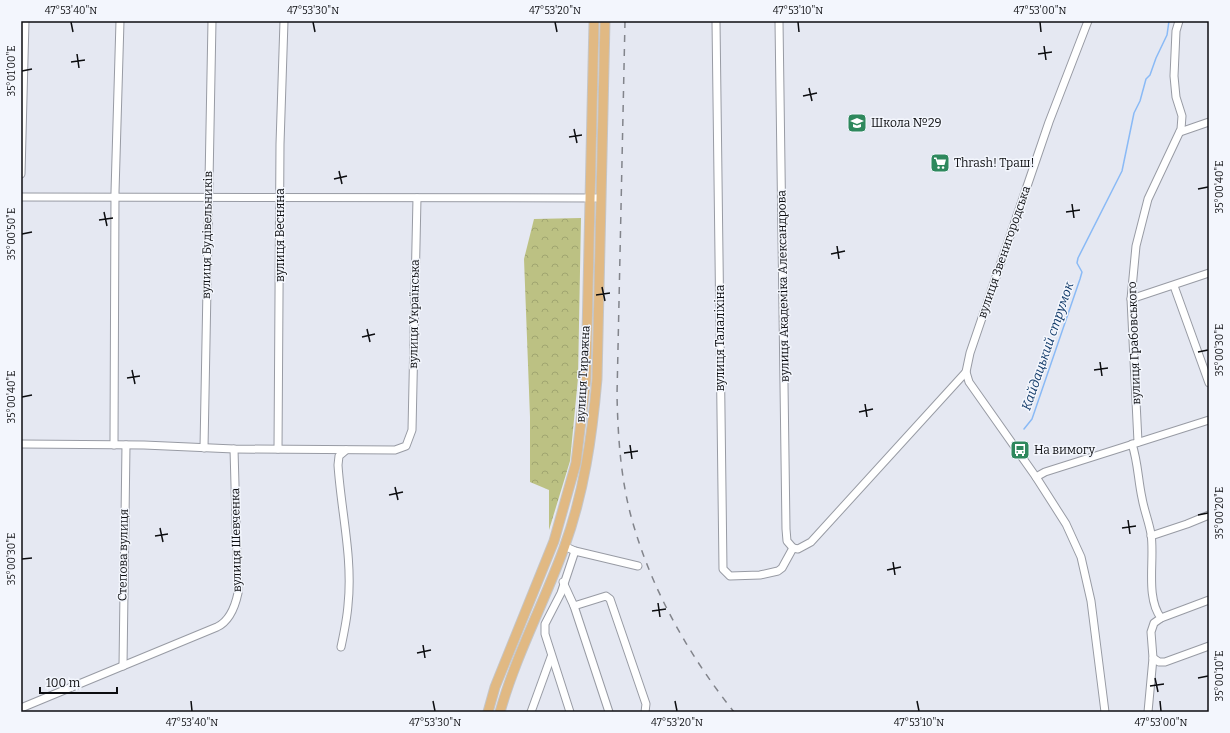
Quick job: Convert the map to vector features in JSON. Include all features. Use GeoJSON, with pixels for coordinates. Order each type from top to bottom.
{"type":"FeatureCollection","features":[{"type":"Feature","properties":{"kind":"main road","name":"вулиця Тиражна"},"geometry":{"type":"LineString","coordinates":[[488,712],[495,687],[554,541],[576,463],[586,379],[594,21]]}},
{"type":"Feature","properties":{"kind":"main road","name":"вулиця Тиражна"},"geometry":{"type":"LineString","coordinates":[[500,712],[528,633],[564,546],[581,494],[594,422],[597,379],[605,21]]}},
{"type":"Feature","properties":{"kind":"main road"},"geometry":{"type":"LineString","coordinates":[[554,541],[564,546]]}},
{"type":"Feature","properties":{"kind":"street"},"geometry":{"type":"LineString","coordinates":[[21,174],[25,21]]}},
{"type":"Feature","properties":{"kind":"street"},"geometry":{"type":"LineString","coordinates":[[114,445],[116,198],[120,21]]}},
{"type":"Feature","properties":{"kind":"street","name":"вулиця Будівельників"},"geometry":{"type":"LineString","coordinates":[[204,448],[212,21]]}},
{"type":"Feature","properties":{"kind":"street","name":"вулиця Весняна"},"geometry":{"type":"LineString","coordinates":[[278,449],[284,21]]}},
{"type":"Feature","properties":{"kind":"street","name":"вулиця Талаліхіна"},"geometry":{"type":"LineString","coordinates":[[716,21],[723,569],[730,576],[773,573],[782,568],[793,548]]}},
{"type":"Feature","properties":{"kind":"street","name":"вулиця Академіка Александрова"},"geometry":{"type":"LineString","coordinates":[[779,21],[786,529],[787,541],[793,548]]}},
{"type":"Feature","properties":{"kind":"street","name":"вулиця Звенигородська"},"geometry":{"type":"LineString","coordinates":[[966,372],[970,353],[1046,130],[1088,21]]}},
{"type":"Feature","properties":{"kind":"street"},"geometry":{"type":"LineString","coordinates":[[1179,21],[1176,31],[1174,76],[1176,97],[1182,116],[1180,132],[1209,122]]}},
{"type":"Feature","properties":{"kind":"street","name":"вулиця Грабовського"},"geometry":{"type":"LineString","coordinates":[[1161,618],[1155,608],[1151,536],[1142,502],[1135,443],[1131,299],[1135,253],[1142,217],[1164,164],[1180,132]]}},
{"type":"Feature","properties":{"kind":"street"},"geometry":{"type":"LineString","coordinates":[[21,197],[600,198]]}},
{"type":"Feature","properties":{"kind":"street","name":"вулиця Українська"},"geometry":{"type":"LineString","coordinates":[[346,450],[395,450],[406,446],[412,430],[417,198]]}},
{"type":"Feature","properties":{"kind":"street"},"geometry":{"type":"LineString","coordinates":[[1131,299],[1174,286],[1209,273]]}},
{"type":"Feature","properties":{"kind":"street"},"geometry":{"type":"LineString","coordinates":[[1174,286],[1209,383]]}},
{"type":"Feature","properties":{"kind":"street"},"geometry":{"type":"LineString","coordinates":[[793,548],[798,549],[812,542],[966,372]]}},
{"type":"Feature","properties":{"kind":"street"},"geometry":{"type":"LineString","coordinates":[[966,372],[969,382],[1036,477],[1066,524],[1081,557],[1091,601],[1105,712]]}},
{"type":"Feature","properties":{"kind":"street"},"geometry":{"type":"LineString","coordinates":[[1036,477],[1045,472],[1209,420]]}},
{"type":"Feature","properties":{"kind":"street"},"geometry":{"type":"LineString","coordinates":[[21,444],[346,450]]}},
{"type":"Feature","properties":{"kind":"street","name":"Степова вулиця"},"geometry":{"type":"LineString","coordinates":[[123,666],[126,445]]}},
{"type":"Feature","properties":{"kind":"street","name":"вулиця Шевченка"},"geometry":{"type":"LineString","coordinates":[[21,708],[222,625],[227,621],[236,604],[238,580],[234,449]]}},
{"type":"Feature","properties":{"kind":"street"},"geometry":{"type":"LineString","coordinates":[[341,647],[349,595],[347,539],[338,465],[339,456],[346,450]]}},
{"type":"Feature","properties":{"kind":"street"},"geometry":{"type":"LineString","coordinates":[[1151,536],[1187,524],[1209,514]]}},
{"type":"Feature","properties":{"kind":"street"},"geometry":{"type":"LineString","coordinates":[[564,546],[574,551],[638,566]]}},
{"type":"Feature","properties":{"kind":"street"},"geometry":{"type":"LineString","coordinates":[[570,712],[551,657],[545,634],[545,624],[561,593],[563,582],[574,551]]}},
{"type":"Feature","properties":{"kind":"street"},"geometry":{"type":"LineString","coordinates":[[563,582],[574,606],[609,712]]}},
{"type":"Feature","properties":{"kind":"street"},"geometry":{"type":"LineString","coordinates":[[574,606],[606,596],[610,599],[646,704],[645,712]]}},
{"type":"Feature","properties":{"kind":"street"},"geometry":{"type":"LineString","coordinates":[[1148,712],[1153,658],[1151,632],[1154,623],[1161,618],[1209,600]]}},
{"type":"Feature","properties":{"kind":"street"},"geometry":{"type":"LineString","coordinates":[[1153,658],[1160,662],[1165,662],[1209,646]]}},
{"type":"Feature","properties":{"kind":"street"},"geometry":{"type":"LineString","coordinates":[[531,712],[551,657]]}},
{"type":"Feature","properties":{"kind":"green space"},"geometry":{"type":"Polygon","coordinates":[[[581,218],[578,378],[570,461],[549,530],[549,490],[530,482],[530,417],[524,259],[534,219],[581,218]]]}},
{"type":"Feature","properties":{"kind":"waterway","name":"Кайдацький струмок"},"geometry":{"type":"LineString","coordinates":[[1024,429],[1032,419],[1080,279],[1082,272],[1077,263],[1078,258],[1122,171],[1134,113],[1140,101],[1146,79],[1150,75],[1167,35],[1169,21]]}},
{"type":"Feature","properties":{"kind":"railway"},"geometry":{"type":"LineString","coordinates":[[625,21],[617,395],[619,446],[623,480],[630,513],[643,555],[664,602],[689,648],[703,670],[734,712]]}},
{"type":"Feature","properties":{"kind":"place","name":"Школа №29"},"geometry":{"type":"Point","coordinates":[857,123]}},
{"type":"Feature","properties":{"kind":"place","name":"Thrash! Траш!"},"geometry":{"type":"Point","coordinates":[940,163]}},
{"type":"Feature","properties":{"kind":"place","name":"На вимогу"},"geometry":{"type":"Point","coordinates":[1020,450]}}]}
